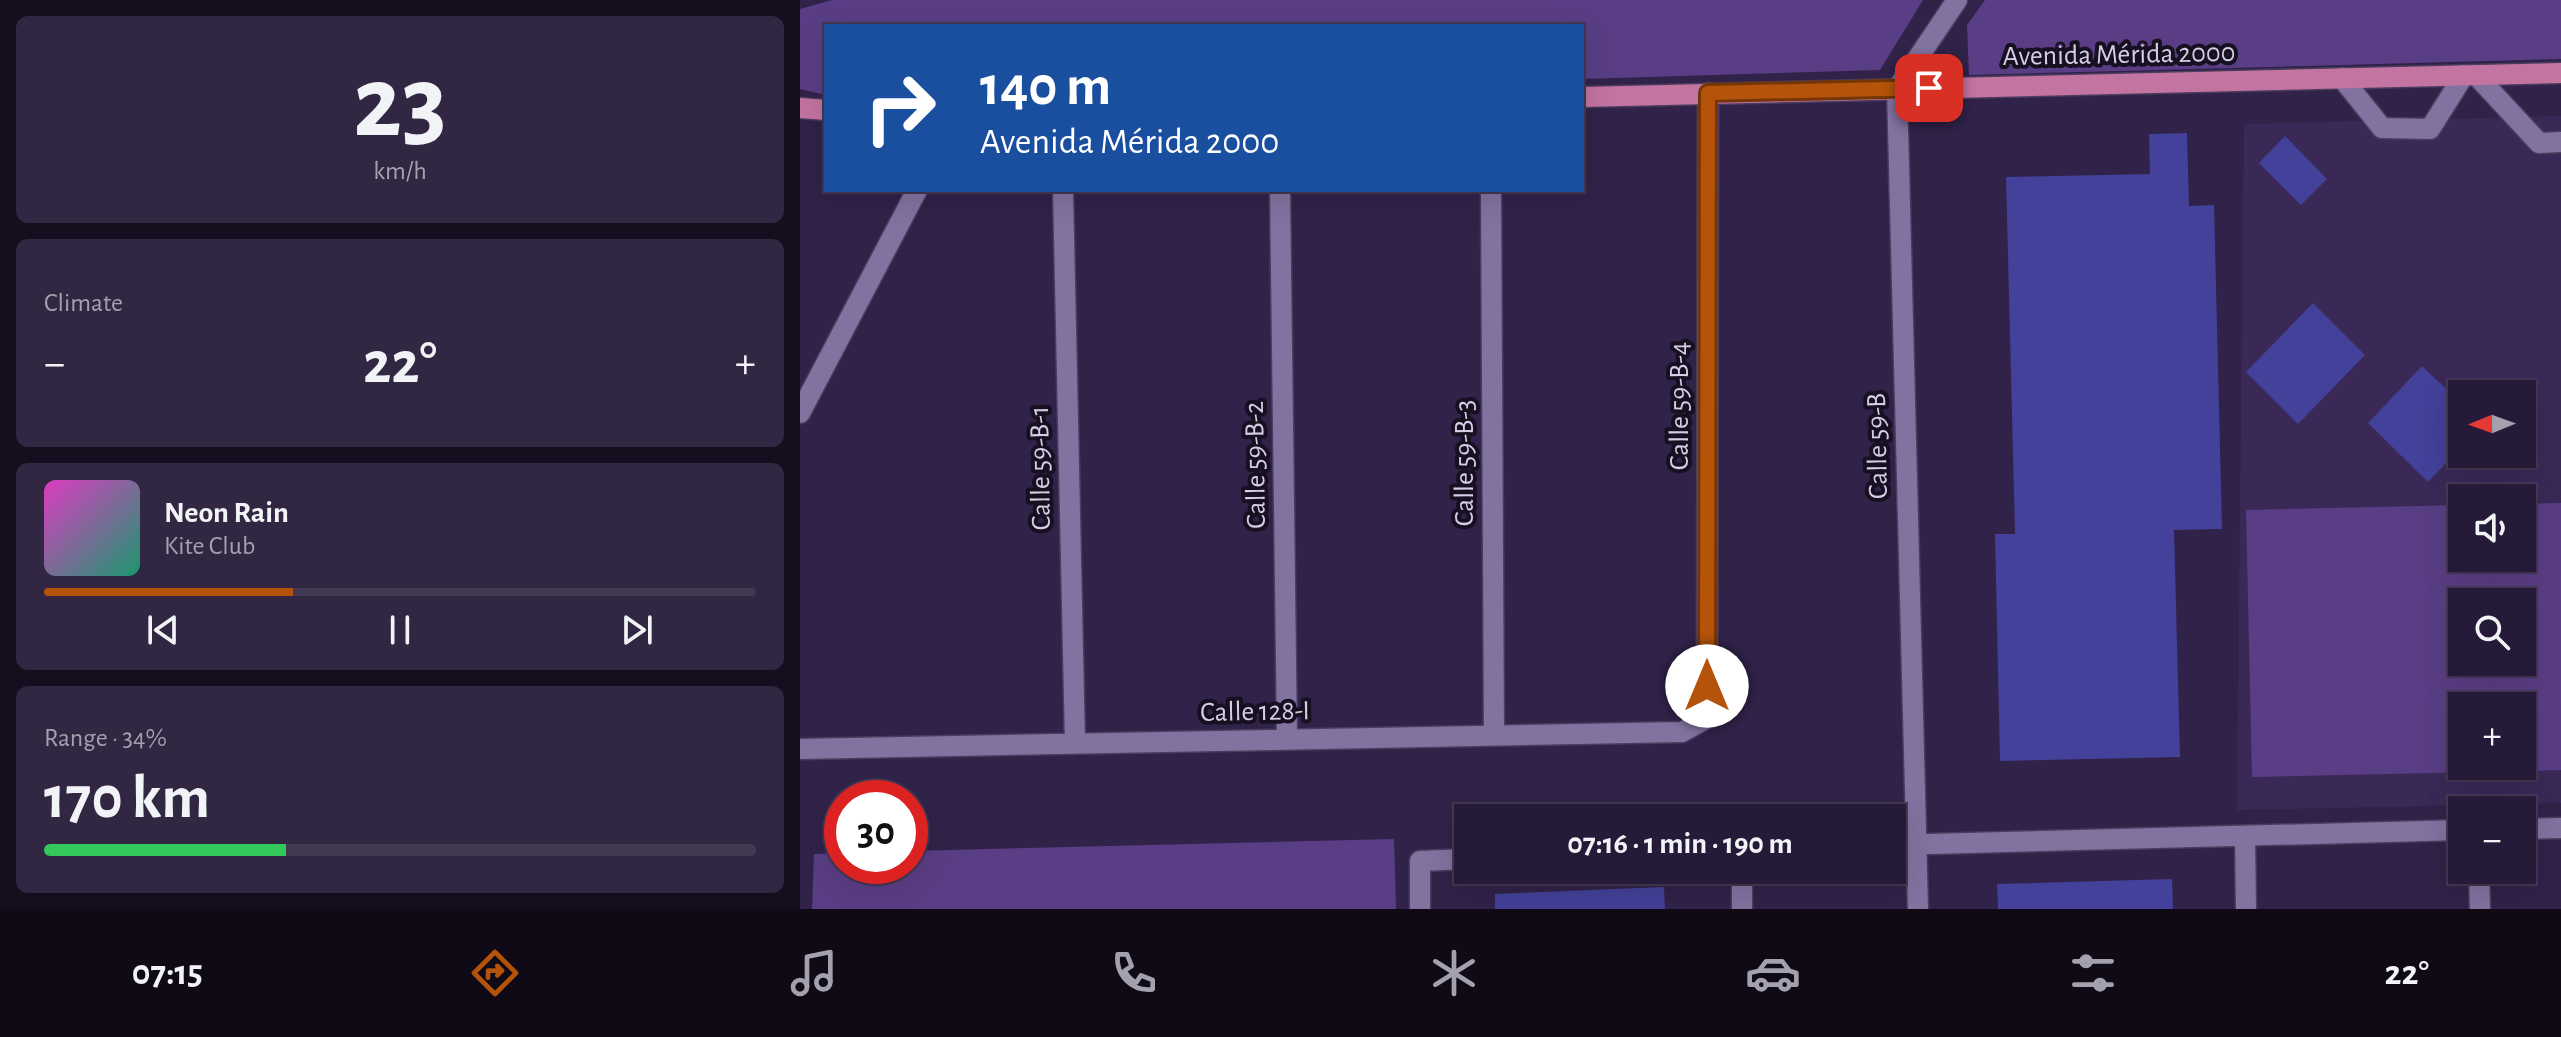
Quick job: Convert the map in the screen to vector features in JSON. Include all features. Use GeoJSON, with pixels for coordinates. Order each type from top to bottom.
{"type":"FeatureCollection","features":[{"type":"Feature","properties":{"kind":"main road","name":"Avenida Mérida 2000"},"geometry":{"type":"LineString","coordinates":[[1584,97],[2561,73]]}},
{"type":"Feature","properties":{"kind":"main road"},"geometry":{"type":"LineString","coordinates":[[800,108],[824,113]]}},
{"type":"Feature","properties":{"kind":"main road"},"geometry":{"type":"LineString","coordinates":[[800,118],[824,113]]}},
{"type":"Feature","properties":{"kind":"street"},"geometry":{"type":"LineString","coordinates":[[1897,89],[1957,0]]}},
{"type":"Feature","properties":{"kind":"street"},"geometry":{"type":"LineString","coordinates":[[2342,78],[2382,128],[2430,129],[2470,75],[2539,143],[2561,142]]}},
{"type":"Feature","properties":{"kind":"street","name":"Calle 59-B"},"geometry":{"type":"LineString","coordinates":[[1897,89],[1918,909]]}},
{"type":"Feature","properties":{"kind":"street","name":"Calle 59-B-4"},"geometry":{"type":"LineString","coordinates":[[1707,718],[1708,93]]}},
{"type":"Feature","properties":{"kind":"street"},"geometry":{"type":"LineString","coordinates":[[803,401],[916,192]]}},
{"type":"Feature","properties":{"kind":"street","name":"Calle 59-B-1"},"geometry":{"type":"LineString","coordinates":[[1063,192],[1075,744]]}},
{"type":"Feature","properties":{"kind":"street","name":"Calle 59-B-2"},"geometry":{"type":"LineString","coordinates":[[1280,192],[1287,740]]}},
{"type":"Feature","properties":{"kind":"street","name":"Calle 59-B-3"},"geometry":{"type":"LineString","coordinates":[[1491,192],[1494,736]]}},
{"type":"Feature","properties":{"kind":"street","name":"Calle 128-I"},"geometry":{"type":"LineString","coordinates":[[800,749],[1682,732],[1707,718]]}},
{"type":"Feature","properties":{"kind":"street"},"geometry":{"type":"LineString","coordinates":[[2536,829],[2561,828]]}},
{"type":"Feature","properties":{"kind":"street"},"geometry":{"type":"LineString","coordinates":[[1906,844],[2448,830]]}},
{"type":"Feature","properties":{"kind":"street"},"geometry":{"type":"LineString","coordinates":[[2245,836],[2246,909]]}},
{"type":"Feature","properties":{"kind":"street"},"geometry":{"type":"LineString","coordinates":[[1420,909],[1420,861],[1454,860]]}},
{"type":"Feature","properties":{"kind":"street"},"geometry":{"type":"LineString","coordinates":[[1742,884],[1742,909]]}},
{"type":"Feature","properties":{"kind":"street"},"geometry":{"type":"LineString","coordinates":[[2479,884],[2480,909]]}},
{"type":"Feature","properties":{"kind":"shaded area"},"geometry":{"type":"Polygon","coordinates":[[[832,0],[1923,0],[1880,70],[1584,79],[1584,24],[824,24],[824,95],[800,89],[800,9],[832,0]]]}},
{"type":"Feature","properties":{"kind":"shaded area"},"geometry":{"type":"Polygon","coordinates":[[[1985,0],[2561,0],[2561,59],[1969,75],[1967,25],[1985,0]]]}},
{"type":"Feature","properties":{"kind":"shaded area"},"geometry":{"type":"Polygon","coordinates":[[[2561,116],[2561,803],[2536,804],[2536,796],[2448,796],[2448,805],[2237,810],[2244,124],[2561,116]]]}},
{"type":"Feature","properties":{"kind":"shaded area"},"geometry":{"type":"Polygon","coordinates":[[[2561,503],[2561,770],[2536,771],[2536,692],[2448,692],[2448,773],[2252,777],[2246,510],[2448,505],[2448,572],[2536,572],[2536,504],[2561,503]]]}},
{"type":"Feature","properties":{"kind":"shaded area"},"geometry":{"type":"Polygon","coordinates":[[[1394,839],[1396,909],[812,909],[814,854],[824,854],[824,884],[928,884],[928,851],[1394,839]]]}},
{"type":"Feature","properties":{"kind":"building"},"geometry":{"type":"Polygon","coordinates":[[[2187,133],[2189,206],[2214,205],[2222,529],[2174,530],[2180,757],[2000,761],[1995,534],[2015,534],[2006,177],[2150,174],[2149,134],[2187,133]]]}},
{"type":"Feature","properties":{"kind":"building"},"geometry":{"type":"Polygon","coordinates":[[[2285,136],[2327,179],[2301,205],[2259,163],[2285,136]]]}},
{"type":"Feature","properties":{"kind":"building"},"geometry":{"type":"Polygon","coordinates":[[[2313,303],[2365,355],[2298,424],[2246,372],[2313,303]]]}},
{"type":"Feature","properties":{"kind":"building"},"geometry":{"type":"Polygon","coordinates":[[[2422,366],[2448,391],[2448,461],[2428,482],[2368,423],[2422,366]]]}},
{"type":"Feature","properties":{"kind":"building"},"geometry":{"type":"Polygon","coordinates":[[[2172,879],[2173,909],[1998,909],[1997,884],[2172,879]]]}},
{"type":"Feature","properties":{"kind":"building"},"geometry":{"type":"Polygon","coordinates":[[[1664,887],[1665,909],[1495,909],[1495,894],[1664,887]]]}},
{"type":"Feature","properties":{"kind":"route"},"geometry":{"type":"LineString","coordinates":[[1707,686],[1708,93],[1929,88]]}}]}
